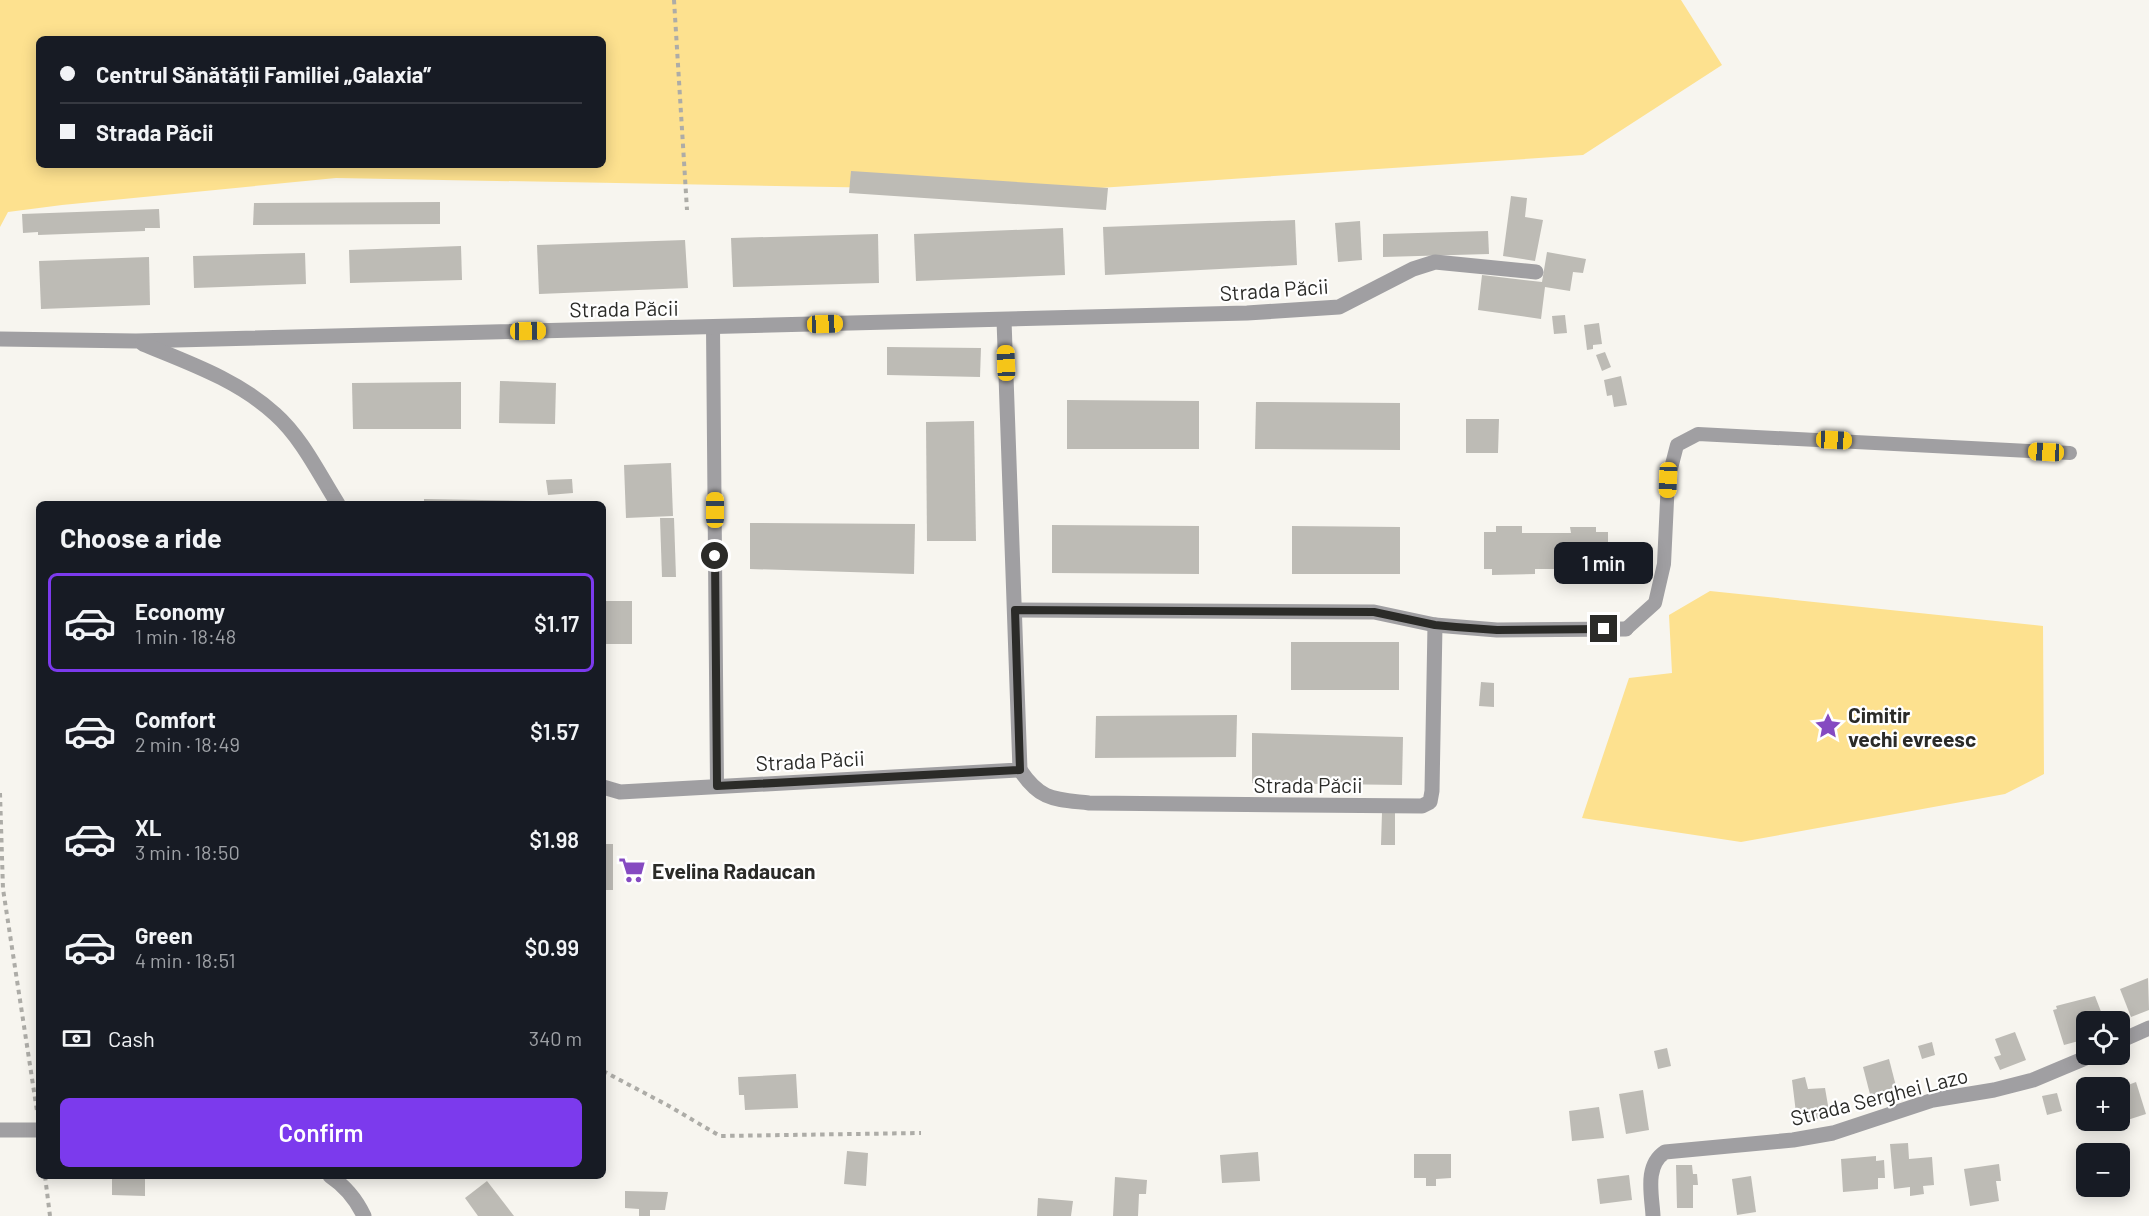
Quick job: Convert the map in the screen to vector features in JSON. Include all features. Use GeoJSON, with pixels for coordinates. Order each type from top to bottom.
{"type":"FeatureCollection","features":[{"type":"Feature","properties":{"kind":"street","name":"Strada Păcii"},"geometry":{"type":"LineString","coordinates":[[0,339],[136,341],[1247,313],[1339,307],[1413,268],[1435,262],[1536,272]]}},
{"type":"Feature","properties":{"kind":"street"},"geometry":{"type":"LineString","coordinates":[[1004,320],[1020,770]]}},
{"type":"Feature","properties":{"kind":"street","name":"Strada Păcii"},"geometry":{"type":"LineString","coordinates":[[136,341],[230,381],[276,414],[297,440],[336,501]]}},
{"type":"Feature","properties":{"kind":"street"},"geometry":{"type":"LineString","coordinates":[[1015,610],[1374,612],[1435,625],[1497,630],[1626,629]]}},
{"type":"Feature","properties":{"kind":"street","name":"Strada Păcii"},"geometry":{"type":"LineString","coordinates":[[606,788],[620,792],[1020,770],[1031,786],[1051,799],[1089,803],[1422,806],[1430,802],[1432,791],[1435,625]]}},
{"type":"Feature","properties":{"kind":"street"},"geometry":{"type":"LineString","coordinates":[[2130,1037],[2149,1028]]}},
{"type":"Feature","properties":{"kind":"street","name":"Strada Serghei Lazo"},"geometry":{"type":"LineString","coordinates":[[1653,1216],[1651,1170],[1659,1156],[1665,1152],[1793,1140],[1833,1133],[1933,1100],[1994,1090],[2033,1080],[2076,1062]]}},
{"type":"Feature","properties":{"kind":"street"},"geometry":{"type":"LineString","coordinates":[[0,1130],[36,1123]]}},
{"type":"Feature","properties":{"kind":"street"},"geometry":{"type":"LineString","coordinates":[[334,1179],[343,1185],[364,1216]]}},
{"type":"Feature","properties":{"kind":"lane"},"geometry":{"type":"LineString","coordinates":[[713,327],[717,786]]}},
{"type":"Feature","properties":{"kind":"lane"},"geometry":{"type":"LineString","coordinates":[[1626,629],[1655,603],[1664,564],[1668,480],[1677,445],[1698,434],[2070,453]]}},
{"type":"Feature","properties":{"kind":"path"},"geometry":{"type":"LineString","coordinates":[[674,0],[687,210]]}},
{"type":"Feature","properties":{"kind":"path"},"geometry":{"type":"LineString","coordinates":[[0,793],[3,889],[36,1110]]}},
{"type":"Feature","properties":{"kind":"path"},"geometry":{"type":"LineString","coordinates":[[606,1073],[720,1136],[921,1133]]}},
{"type":"Feature","properties":{"kind":"path"},"geometry":{"type":"LineString","coordinates":[[45,1179],[50,1216]]}},
{"type":"Feature","properties":{"kind":"shaded area"},"geometry":{"type":"Polygon","coordinates":[[[0,0],[1681,0],[1722,65],[1583,155],[1055,191],[336,178],[8,212],[0,227],[0,0]]]}},
{"type":"Feature","properties":{"kind":"shaded area","name":"Cimitir vechi evreesc"},"geometry":{"type":"Polygon","coordinates":[[[1710,591],[2043,626],[2044,774],[2005,794],[1741,842],[1582,818],[1629,678],[1672,673],[1669,615],[1710,591]]]}},
{"type":"Feature","properties":{"kind":"building"},"geometry":{"type":"Polygon","coordinates":[[[851,171],[1108,188],[1106,210],[849,193],[851,171]]]}},
{"type":"Feature","properties":{"kind":"building"},"geometry":{"type":"Polygon","coordinates":[[[1511,196],[1527,198],[1525,217],[1543,220],[1535,261],[1503,256],[1511,196]]]}},
{"type":"Feature","properties":{"kind":"building"},"geometry":{"type":"Polygon","coordinates":[[[440,202],[440,224],[253,225],[254,203],[440,202]]]}},
{"type":"Feature","properties":{"kind":"building"},"geometry":{"type":"Polygon","coordinates":[[[159,209],[160,228],[145,228],[145,231],[38,235],[38,232],[23,233],[22,214],[159,209]]]}},
{"type":"Feature","properties":{"kind":"building"},"geometry":{"type":"Polygon","coordinates":[[[1295,220],[1297,265],[1105,275],[1103,227],[1295,220]]]}},
{"type":"Feature","properties":{"kind":"building"},"geometry":{"type":"Polygon","coordinates":[[[1360,221],[1362,260],[1338,262],[1335,223],[1360,221]]]}},
{"type":"Feature","properties":{"kind":"building"},"geometry":{"type":"Polygon","coordinates":[[[1063,228],[1065,275],[916,281],[914,234],[1063,228]]]}},
{"type":"Feature","properties":{"kind":"building"},"geometry":{"type":"Polygon","coordinates":[[[1488,231],[1489,254],[1383,257],[1383,234],[1488,231]]]}},
{"type":"Feature","properties":{"kind":"building"},"geometry":{"type":"Polygon","coordinates":[[[878,234],[879,283],[733,287],[731,238],[878,234]]]}},
{"type":"Feature","properties":{"kind":"building"},"geometry":{"type":"Polygon","coordinates":[[[685,240],[688,288],[539,294],[537,245],[685,240]]]}},
{"type":"Feature","properties":{"kind":"building"},"geometry":{"type":"Polygon","coordinates":[[[461,246],[462,280],[350,283],[349,250],[461,246]]]}},
{"type":"Feature","properties":{"kind":"building"},"geometry":{"type":"Polygon","coordinates":[[[1547,252],[1586,259],[1583,273],[1573,272],[1570,291],[1545,287],[1541,319],[1478,310],[1482,275],[1542,282],[1547,252]]]}},
{"type":"Feature","properties":{"kind":"building"},"geometry":{"type":"Polygon","coordinates":[[[305,253],[306,284],[194,288],[193,256],[305,253]]]}},
{"type":"Feature","properties":{"kind":"building"},"geometry":{"type":"Polygon","coordinates":[[[149,257],[150,305],[41,309],[39,261],[149,257]]]}},
{"type":"Feature","properties":{"kind":"building"},"geometry":{"type":"Polygon","coordinates":[[[1565,315],[1567,333],[1554,334],[1552,316],[1565,315]]]}},
{"type":"Feature","properties":{"kind":"building"},"geometry":{"type":"Polygon","coordinates":[[[1599,323],[1602,344],[1593,345],[1593,349],[1587,350],[1584,325],[1599,323]]]}},
{"type":"Feature","properties":{"kind":"building"},"geometry":{"type":"Polygon","coordinates":[[[887,347],[981,348],[980,377],[887,375],[887,347]]]}},
{"type":"Feature","properties":{"kind":"building"},"geometry":{"type":"Polygon","coordinates":[[[1605,352],[1611,367],[1602,371],[1596,355],[1605,352]]]}},
{"type":"Feature","properties":{"kind":"building"},"geometry":{"type":"Polygon","coordinates":[[[1621,376],[1627,405],[1614,407],[1612,395],[1607,396],[1604,380],[1621,376]]]}},
{"type":"Feature","properties":{"kind":"building"},"geometry":{"type":"Polygon","coordinates":[[[500,381],[556,383],[555,424],[499,423],[500,381]]]}},
{"type":"Feature","properties":{"kind":"building"},"geometry":{"type":"Polygon","coordinates":[[[461,382],[461,429],[353,429],[352,383],[461,382]]]}},
{"type":"Feature","properties":{"kind":"building"},"geometry":{"type":"Polygon","coordinates":[[[1067,400],[1199,401],[1199,449],[1067,449],[1067,400]]]}},
{"type":"Feature","properties":{"kind":"building"},"geometry":{"type":"Polygon","coordinates":[[[1256,402],[1400,403],[1400,450],[1255,449],[1256,402]]]}},
{"type":"Feature","properties":{"kind":"building"},"geometry":{"type":"Polygon","coordinates":[[[1466,419],[1499,419],[1498,453],[1466,453],[1466,419]]]}},
{"type":"Feature","properties":{"kind":"building"},"geometry":{"type":"Polygon","coordinates":[[[974,421],[976,541],[927,541],[926,422],[974,421]]]}},
{"type":"Feature","properties":{"kind":"building"},"geometry":{"type":"Polygon","coordinates":[[[671,463],[673,516],[626,518],[624,465],[671,463]]]}},
{"type":"Feature","properties":{"kind":"building"},"geometry":{"type":"Polygon","coordinates":[[[572,479],[573,493],[548,495],[546,480],[572,479]]]}},
{"type":"Feature","properties":{"kind":"building"},"geometry":{"type":"Polygon","coordinates":[[[424,499],[533,501],[424,501],[424,499]]]}},
{"type":"Feature","properties":{"kind":"building"},"geometry":{"type":"Polygon","coordinates":[[[660,518],[674,518],[676,577],[662,577],[660,518]]]}},
{"type":"Feature","properties":{"kind":"building"},"geometry":{"type":"Polygon","coordinates":[[[750,523],[915,524],[914,574],[750,569],[750,523]]]}},
{"type":"Feature","properties":{"kind":"building"},"geometry":{"type":"Polygon","coordinates":[[[1052,525],[1199,526],[1199,574],[1052,573],[1052,525]]]}},
{"type":"Feature","properties":{"kind":"building"},"geometry":{"type":"Polygon","coordinates":[[[1292,526],[1400,527],[1400,574],[1292,574],[1292,526]]]}},
{"type":"Feature","properties":{"kind":"building"},"geometry":{"type":"Polygon","coordinates":[[[1496,526],[1522,526],[1522,533],[1571,533],[1570,527],[1596,527],[1596,532],[1608,532],[1608,569],[1598,569],[1598,575],[1556,575],[1556,569],[1535,569],[1535,574],[1492,575],[1492,569],[1484,569],[1484,532],[1496,532],[1496,526]]]}},
{"type":"Feature","properties":{"kind":"building"},"geometry":{"type":"Polygon","coordinates":[[[606,601],[632,601],[632,644],[606,644],[606,601]]]}},
{"type":"Feature","properties":{"kind":"building"},"geometry":{"type":"Polygon","coordinates":[[[1291,642],[1399,642],[1399,690],[1291,690],[1291,642]]]}},
{"type":"Feature","properties":{"kind":"building"},"geometry":{"type":"Polygon","coordinates":[[[1481,682],[1494,683],[1494,707],[1479,706],[1481,682]]]}},
{"type":"Feature","properties":{"kind":"building"},"geometry":{"type":"Polygon","coordinates":[[[1237,715],[1236,757],[1095,758],[1096,716],[1237,715]]]}},
{"type":"Feature","properties":{"kind":"building"},"geometry":{"type":"Polygon","coordinates":[[[1252,733],[1403,737],[1402,785],[1252,783],[1252,733]]]}},
{"type":"Feature","properties":{"kind":"building"},"geometry":{"type":"Polygon","coordinates":[[[1382,812],[1395,813],[1395,845],[1381,845],[1382,812]]]}},
{"type":"Feature","properties":{"kind":"building"},"geometry":{"type":"Polygon","coordinates":[[[606,844],[613,844],[613,890],[606,890],[606,844]]]}},
{"type":"Feature","properties":{"kind":"building"},"geometry":{"type":"Polygon","coordinates":[[[2148,978],[2149,1010],[2131,1017],[2120,989],[2148,978]]]}},
{"type":"Feature","properties":{"kind":"building"},"geometry":{"type":"Polygon","coordinates":[[[2095,996],[2101,1011],[2076,1011],[2076,1042],[2064,1045],[2053,1010],[2057,1009],[2056,1006],[2095,996]]]}},
{"type":"Feature","properties":{"kind":"building"},"geometry":{"type":"Polygon","coordinates":[[[2015,1032],[2026,1060],[2000,1070],[1994,1057],[2001,1055],[1995,1039],[2015,1032]]]}},
{"type":"Feature","properties":{"kind":"building"},"geometry":{"type":"Polygon","coordinates":[[[1932,1042],[1935,1055],[1922,1059],[1918,1046],[1932,1042]]]}},
{"type":"Feature","properties":{"kind":"building"},"geometry":{"type":"Polygon","coordinates":[[[1667,1048],[1671,1066],[1658,1069],[1654,1051],[1667,1048]]]}},
{"type":"Feature","properties":{"kind":"building"},"geometry":{"type":"Polygon","coordinates":[[[1889,1059],[1898,1094],[1872,1102],[1863,1067],[1889,1059]]]}},
{"type":"Feature","properties":{"kind":"building"},"geometry":{"type":"Polygon","coordinates":[[[796,1074],[798,1108],[745,1110],[744,1095],[739,1095],[738,1077],[796,1074]]]}},
{"type":"Feature","properties":{"kind":"building"},"geometry":{"type":"Polygon","coordinates":[[[1805,1077],[1808,1089],[1825,1088],[1830,1117],[1797,1121],[1792,1080],[1805,1077]]]}},
{"type":"Feature","properties":{"kind":"building"},"geometry":{"type":"Polygon","coordinates":[[[2136,1082],[2146,1114],[2130,1119],[2130,1084],[2136,1082]]]}},
{"type":"Feature","properties":{"kind":"building"},"geometry":{"type":"Polygon","coordinates":[[[1643,1090],[1649,1130],[1626,1134],[1619,1094],[1643,1090]]]}},
{"type":"Feature","properties":{"kind":"building"},"geometry":{"type":"Polygon","coordinates":[[[2057,1093],[2062,1111],[2047,1115],[2042,1096],[2057,1093]]]}},
{"type":"Feature","properties":{"kind":"building"},"geometry":{"type":"Polygon","coordinates":[[[1599,1107],[1604,1138],[1572,1141],[1569,1111],[1599,1107]]]}},
{"type":"Feature","properties":{"kind":"building"},"geometry":{"type":"Polygon","coordinates":[[[1908,1143],[1909,1159],[1932,1157],[1934,1185],[1923,1186],[1924,1194],[1910,1196],[1910,1187],[1894,1189],[1890,1144],[1908,1143]]]}},
{"type":"Feature","properties":{"kind":"building"},"geometry":{"type":"Polygon","coordinates":[[[847,1151],[868,1153],[866,1186],[844,1184],[847,1151]]]}},
{"type":"Feature","properties":{"kind":"building"},"geometry":{"type":"Polygon","coordinates":[[[1258,1152],[1260,1181],[1222,1183],[1220,1155],[1258,1152]]]}},
{"type":"Feature","properties":{"kind":"building"},"geometry":{"type":"Polygon","coordinates":[[[1414,1154],[1451,1154],[1451,1178],[1436,1179],[1436,1186],[1426,1186],[1426,1178],[1414,1178],[1414,1154]]]}},
{"type":"Feature","properties":{"kind":"building"},"geometry":{"type":"Polygon","coordinates":[[[1876,1156],[1876,1161],[1884,1160],[1885,1178],[1878,1178],[1878,1189],[1843,1192],[1841,1159],[1876,1156]]]}},
{"type":"Feature","properties":{"kind":"building"},"geometry":{"type":"Polygon","coordinates":[[[1999,1164],[2001,1181],[1996,1181],[1999,1201],[1970,1206],[1964,1169],[1999,1164]]]}},
{"type":"Feature","properties":{"kind":"building"},"geometry":{"type":"Polygon","coordinates":[[[1676,1165],[1692,1165],[1693,1174],[1697,1174],[1698,1185],[1693,1185],[1693,1208],[1677,1208],[1676,1165]]]}},
{"type":"Feature","properties":{"kind":"building"},"geometry":{"type":"Polygon","coordinates":[[[1629,1175],[1632,1200],[1600,1204],[1597,1179],[1629,1175]]]}},
{"type":"Feature","properties":{"kind":"building"},"geometry":{"type":"Polygon","coordinates":[[[1751,1176],[1756,1212],[1737,1215],[1732,1179],[1751,1176]]]}},
{"type":"Feature","properties":{"kind":"building"},"geometry":{"type":"Polygon","coordinates":[[[1115,1177],[1147,1180],[1146,1194],[1139,1194],[1138,1216],[1113,1216],[1115,1177]]]}},
{"type":"Feature","properties":{"kind":"building"},"geometry":{"type":"Polygon","coordinates":[[[112,1179],[145,1179],[145,1196],[112,1195],[112,1179]]]}},
{"type":"Feature","properties":{"kind":"building"},"geometry":{"type":"Polygon","coordinates":[[[487,1181],[514,1216],[478,1216],[465,1198],[487,1181]]]}},
{"type":"Feature","properties":{"kind":"building"},"geometry":{"type":"Polygon","coordinates":[[[625,1191],[668,1192],[665,1210],[650,1210],[650,1216],[639,1216],[639,1209],[625,1208],[625,1191]]]}},
{"type":"Feature","properties":{"kind":"building"},"geometry":{"type":"Polygon","coordinates":[[[1038,1198],[1073,1201],[1071,1216],[1037,1216],[1038,1198]]]}},
{"type":"Feature","properties":{"kind":"place","name":"Cimitir vechi evreesc"},"geometry":{"type":"Point","coordinates":[1828,726]}},
{"type":"Feature","properties":{"kind":"place","name":"Evelina Radaucan"},"geometry":{"type":"Point","coordinates":[632,870]}},
{"type":"Feature","properties":{"kind":"route"},"geometry":{"type":"LineString","coordinates":[[715,556],[717,786],[1020,770],[1015,610],[1374,612],[1435,625],[1456,627],[1497,630],[1604,629]]}}]}
